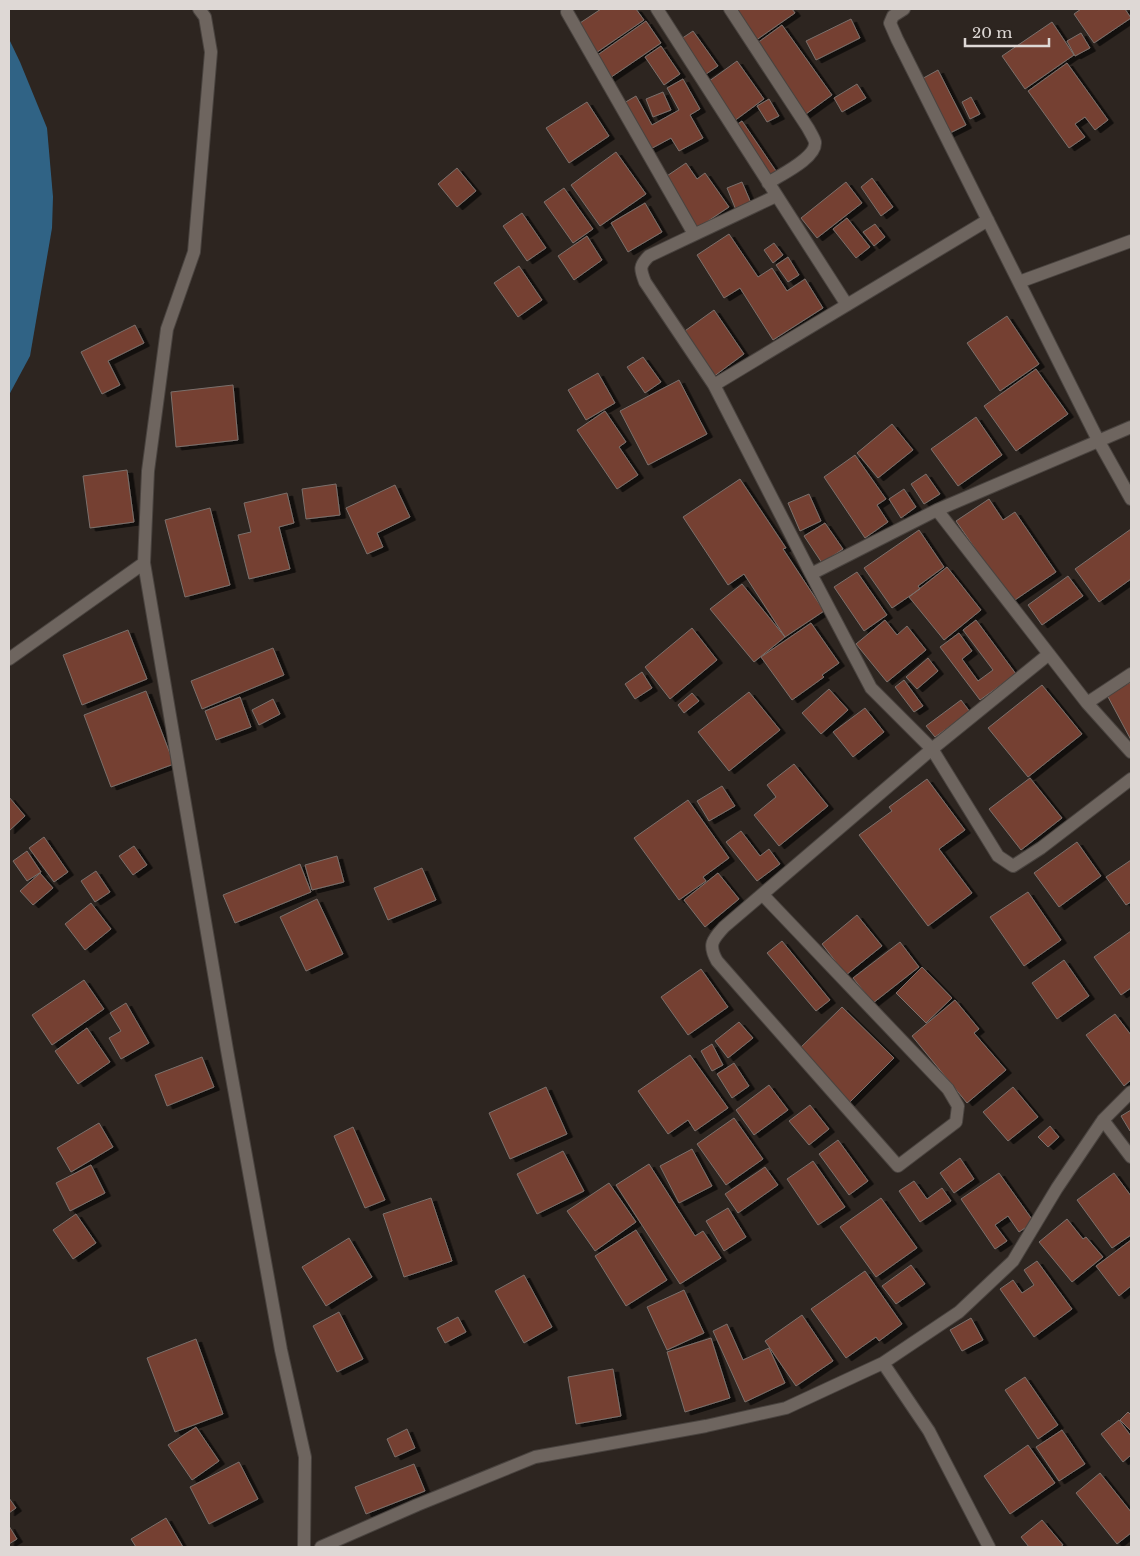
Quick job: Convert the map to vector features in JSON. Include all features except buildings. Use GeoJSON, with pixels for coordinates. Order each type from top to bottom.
{"type":"FeatureCollection","features":[{"type":"Feature","properties":{"kind":"street"},"geometry":{"type":"LineString","coordinates":[[199,9],[205,17],[211,52],[194,252],[167,329],[148,471],[144,563],[229,1059],[282,1350],[305,1457],[304,1547]]}},
{"type":"Feature","properties":{"kind":"street"},"geometry":{"type":"LineString","coordinates":[[658,9],[847,306]]}},
{"type":"Feature","properties":{"kind":"street"},"geometry":{"type":"LineString","coordinates":[[730,9],[815,141],[814,150],[809,157],[768,183]]}},
{"type":"Feature","properties":{"kind":"street"},"geometry":{"type":"LineString","coordinates":[[904,9],[893,16],[890,23],[1098,440],[1131,499]]}},
{"type":"Feature","properties":{"kind":"street"},"geometry":{"type":"LineString","coordinates":[[567,12],[694,234]]}},
{"type":"Feature","properties":{"kind":"street"},"geometry":{"type":"LineString","coordinates":[[776,196],[649,256],[641,263],[641,271],[645,282],[714,385],[871,688],[932,749],[998,856],[1013,866],[1041,848],[1131,779]]}},
{"type":"Feature","properties":{"kind":"street"},"geometry":{"type":"LineString","coordinates":[[714,385],[988,220]]}},
{"type":"Feature","properties":{"kind":"street"},"geometry":{"type":"LineString","coordinates":[[1019,282],[1131,240]]}},
{"type":"Feature","properties":{"kind":"street"},"geometry":{"type":"LineString","coordinates":[[811,574],[936,510],[1131,427]]}},
{"type":"Feature","properties":{"kind":"street"},"geometry":{"type":"LineString","coordinates":[[936,510],[1087,703],[1131,752]]}},
{"type":"Feature","properties":{"kind":"street"},"geometry":{"type":"LineString","coordinates":[[9,659],[144,563]]}},
{"type":"Feature","properties":{"kind":"street"},"geometry":{"type":"LineString","coordinates":[[762,895],[948,1089],[958,1106],[956,1122],[898,1166],[717,961],[711,951],[713,939],[762,895],[932,749],[1049,654]]}},
{"type":"Feature","properties":{"kind":"street"},"geometry":{"type":"LineString","coordinates":[[1087,703],[1131,674]]}},
{"type":"Feature","properties":{"kind":"street"},"geometry":{"type":"LineString","coordinates":[[321,1547],[535,1458],[706,1426],[786,1408],[883,1363],[959,1312],[1013,1261],[1057,1188],[1103,1120],[1131,1092]]}},
{"type":"Feature","properties":{"kind":"street"},"geometry":{"type":"LineString","coordinates":[[1103,1120],[1131,1157]]}},
{"type":"Feature","properties":{"kind":"street"},"geometry":{"type":"LineString","coordinates":[[883,1363],[929,1431],[989,1547]]}},
{"type":"Feature","properties":{"kind":"water"},"geometry":{"type":"Polygon","coordinates":[[[9,39],[47,128],[53,197],[52,228],[30,356],[9,395],[9,39]]]}}]}
